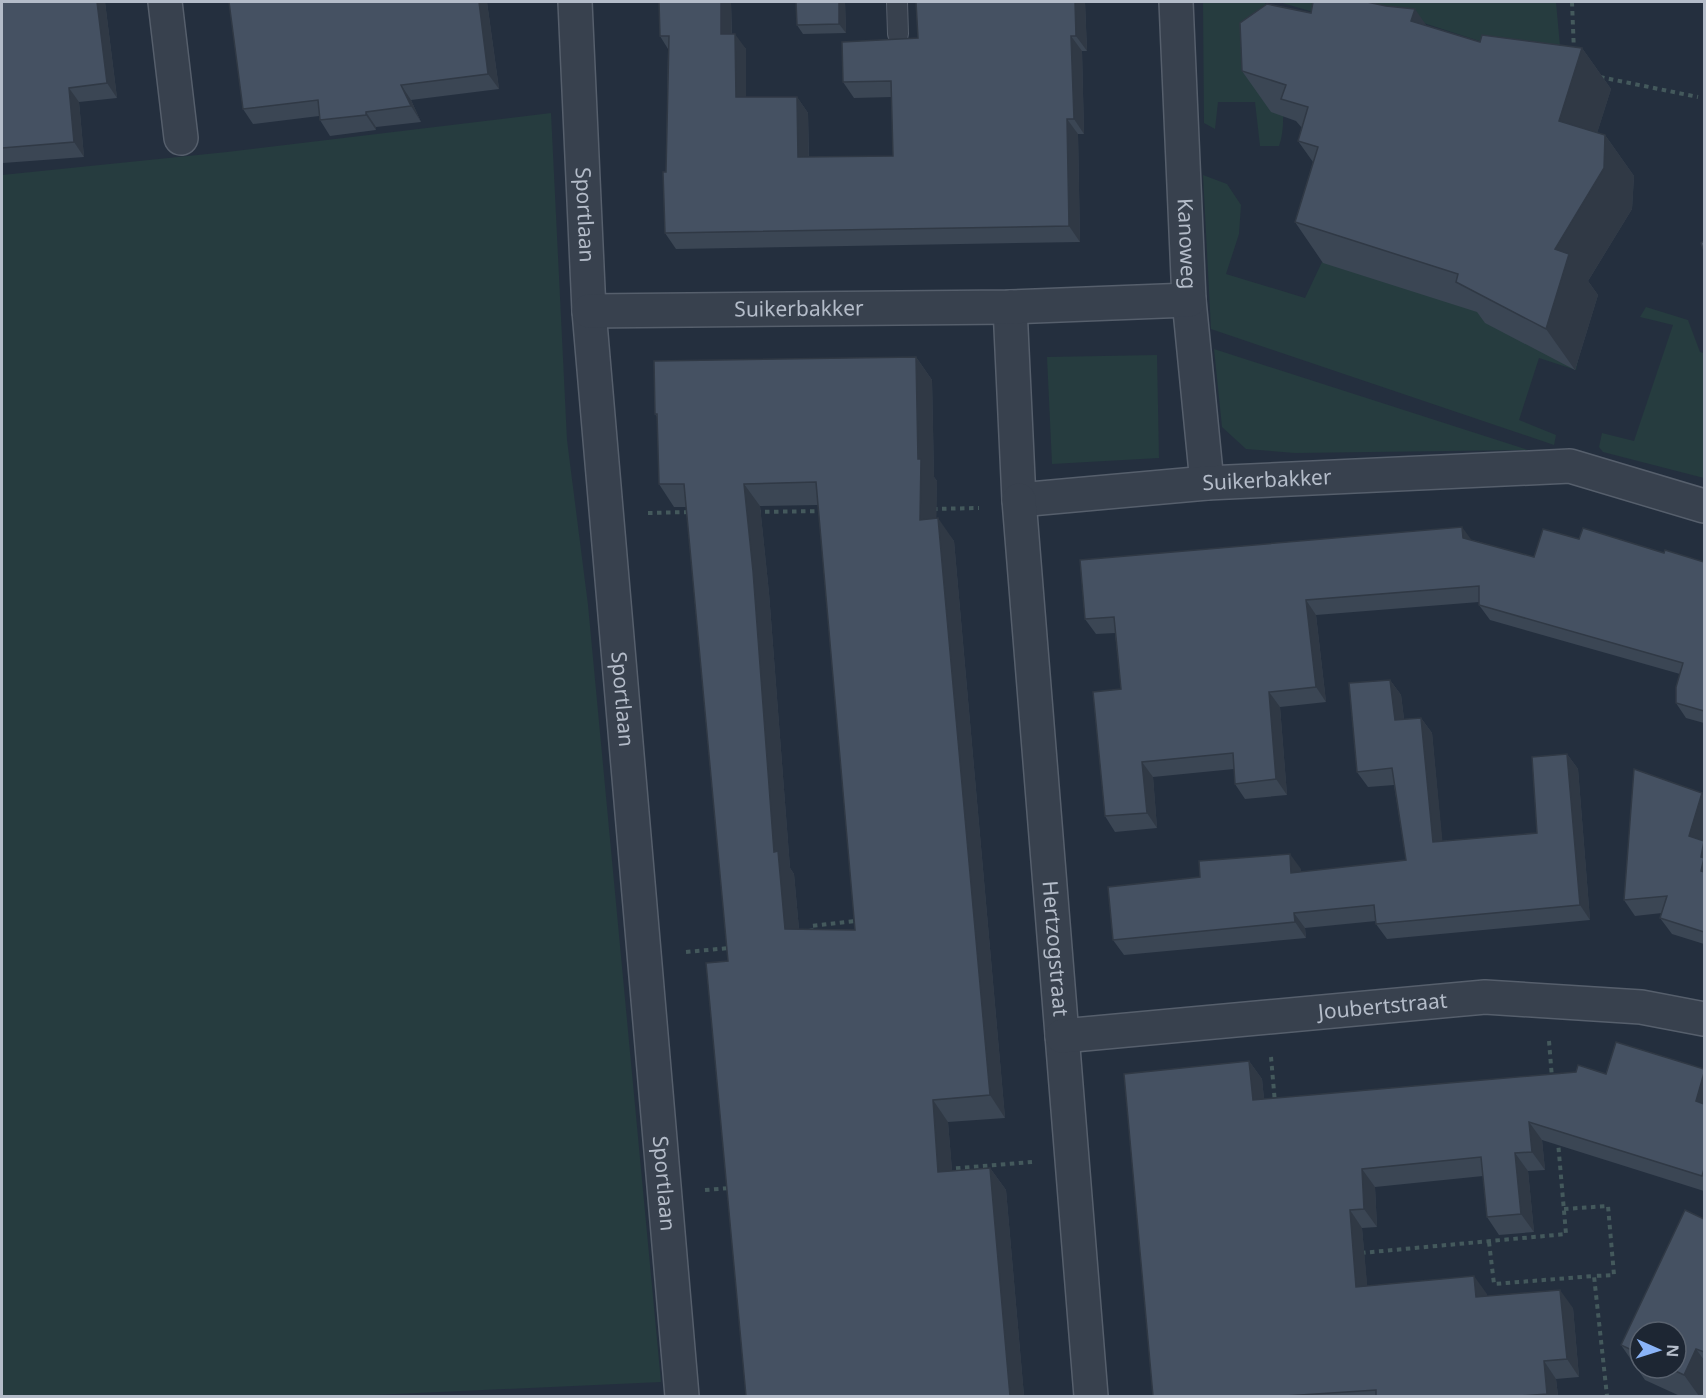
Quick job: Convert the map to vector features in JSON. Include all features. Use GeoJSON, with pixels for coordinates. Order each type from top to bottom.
{"type":"FeatureCollection","features":[{"type":"Feature","properties":{"kind":"street"},"geometry":{"type":"LineString","coordinates":[[165,2],[181,138]]}},
{"type":"Feature","properties":{"kind":"street","name":"Sportlaan"},"geometry":{"type":"LineString","coordinates":[[575,2],[589,310],[682,1396]]}},
{"type":"Feature","properties":{"kind":"street","name":"Kanoweg"},"geometry":{"type":"LineString","coordinates":[[1176,2],[1189,300],[1207,483]]}},
{"type":"Feature","properties":{"kind":"street","name":"Suikerbakker"},"geometry":{"type":"LineString","coordinates":[[589,310],[1010,307],[1189,300]]}},
{"type":"Feature","properties":{"kind":"street"},"geometry":{"type":"LineString","coordinates":[[1010,307],[1019,503]]}},
{"type":"Feature","properties":{"kind":"street","name":"Suikerbakker"},"geometry":{"type":"LineString","coordinates":[[1019,503],[1207,483],[1570,466],[1704,506]]}},
{"type":"Feature","properties":{"kind":"street","name":"Hertzogstraat"},"geometry":{"type":"LineString","coordinates":[[1019,503],[1091,1396]]}},
{"type":"Feature","properties":{"kind":"street","name":"Joubertstraat"},"geometry":{"type":"LineString","coordinates":[[1062,1036],[1485,997],[1641,1007],[1704,1019]]}},
{"type":"Feature","properties":{"kind":"lane"},"geometry":{"type":"LineString","coordinates":[[897,2],[898,34]]}},
{"type":"Feature","properties":{"kind":"path"},"geometry":{"type":"LineString","coordinates":[[1572,2],[1575,61]]}},
{"type":"Feature","properties":{"kind":"path"},"geometry":{"type":"LineString","coordinates":[[1597,77],[1698,97]]}},
{"type":"Feature","properties":{"kind":"path"},"geometry":{"type":"LineString","coordinates":[[929,509],[1019,503]]}},
{"type":"Feature","properties":{"kind":"path"},"geometry":{"type":"LineString","coordinates":[[745,512],[827,511]]}},
{"type":"Feature","properties":{"kind":"path"},"geometry":{"type":"LineString","coordinates":[[606,513],[699,512]]}},
{"type":"Feature","properties":{"kind":"path"},"geometry":{"type":"LineString","coordinates":[[812,941],[811,926],[860,921]]}},
{"type":"Feature","properties":{"kind":"path"},"geometry":{"type":"LineString","coordinates":[[644,955],[734,948]]}},
{"type":"Feature","properties":{"kind":"path"},"geometry":{"type":"LineString","coordinates":[[1545,1001],[1553,1082]]}},
{"type":"Feature","properties":{"kind":"path"},"geometry":{"type":"LineString","coordinates":[[1268,1017],[1275,1110]]}},
{"type":"Feature","properties":{"kind":"path"},"geometry":{"type":"LineString","coordinates":[[1359,1253],[1566,1234],[1558,1140]]}},
{"type":"Feature","properties":{"kind":"path"},"geometry":{"type":"LineString","coordinates":[[935,1170],[1071,1158]]}},
{"type":"Feature","properties":{"kind":"path"},"geometry":{"type":"LineString","coordinates":[[664,1193],[736,1187]]}},
{"type":"Feature","properties":{"kind":"path"},"geometry":{"type":"LineString","coordinates":[[1489,1242],[1494,1284],[1614,1275],[1608,1206],[1564,1209]]}},
{"type":"Feature","properties":{"kind":"path"},"geometry":{"type":"LineString","coordinates":[[1594,1276],[1607,1396]]}},
{"type":"Feature","properties":{"kind":"green space"},"geometry":{"type":"Polygon","coordinates":[[[1203,2],[1265,2],[1282,95],[1282,131],[1279,146],[1260,146],[1255,102],[1218,102],[1215,129],[1204,123],[1203,2]]]}},
{"type":"Feature","properties":{"kind":"green space"},"geometry":{"type":"Polygon","coordinates":[[[1279,2],[1321,2],[1317,13],[1279,2]]]}},
{"type":"Feature","properties":{"kind":"green space"},"geometry":{"type":"Polygon","coordinates":[[[1359,2],[1556,2],[1562,68],[1359,2]]]}},
{"type":"Feature","properties":{"kind":"green space"},"geometry":{"type":"Polygon","coordinates":[[[551,113],[567,440],[588,605],[661,1382],[353,1396],[2,1396],[2,175],[227,152],[551,113]]]}},
{"type":"Feature","properties":{"kind":"green space"},"geometry":{"type":"Polygon","coordinates":[[[1203,175],[1227,184],[1241,205],[1239,234],[1226,274],[1305,298],[1322,262],[1582,341],[1576,370],[1539,358],[1519,420],[1556,435],[1554,445],[1211,329],[1203,175]]]}},
{"type":"Feature","properties":{"kind":"green space"},"geometry":{"type":"Polygon","coordinates":[[[1646,307],[1688,320],[1700,352],[1704,353],[1704,478],[1603,452],[1599,447],[1602,433],[1634,441],[1673,325],[1640,317],[1646,307]]]}},
{"type":"Feature","properties":{"kind":"green space"},"geometry":{"type":"Polygon","coordinates":[[[1214,349],[1528,450],[1295,453],[1246,449],[1222,427],[1214,349]]]}},
{"type":"Feature","properties":{"kind":"green space"},"geometry":{"type":"Polygon","coordinates":[[[1157,355],[1159,458],[1052,464],[1047,357],[1157,355]]]}},
{"type":"Feature","properties":{"kind":"building"},"geometry":{"type":"Polygon","coordinates":[[[2,2],[97,2],[107,83],[69,88],[74,142],[2,148],[2,2]]]}},
{"type":"Feature","properties":{"kind":"building"},"geometry":{"type":"Polygon","coordinates":[[[229,2],[479,2],[488,74],[401,85],[411,106],[366,112],[366,115],[320,120],[318,100],[243,109],[229,2]]]}},
{"type":"Feature","properties":{"kind":"building"},"geometry":{"type":"Polygon","coordinates":[[[659,2],[721,2],[721,34],[735,34],[736,97],[797,97],[798,157],[893,156],[891,81],[843,82],[842,42],[918,38],[916,2],[1075,2],[1076,36],[1071,36],[1074,119],[1067,119],[1069,226],[665,233],[663,172],[666,172],[669,36],[660,36],[659,2]]]}},
{"type":"Feature","properties":{"kind":"building"},"geometry":{"type":"Polygon","coordinates":[[[796,2],[839,2],[839,24],[797,25],[796,2]]]}},
{"type":"Feature","properties":{"kind":"building"},"geometry":{"type":"Polygon","coordinates":[[[1313,2],[1367,2],[1415,9],[1411,21],[1480,42],[1482,35],[1582,48],[1559,121],[1605,135],[1604,168],[1555,249],[1569,254],[1546,329],[1456,282],[1458,274],[1295,222],[1318,147],[1298,141],[1308,107],[1281,99],[1286,85],[1242,71],[1240,23],[1267,4],[1311,13],[1313,2]]]}},
{"type":"Feature","properties":{"kind":"building"},"geometry":{"type":"Polygon","coordinates":[[[916,357],[918,459],[921,459],[920,520],[938,518],[990,1095],[933,1100],[938,1172],[990,1168],[1010,1396],[746,1396],[706,963],[728,961],[684,484],[659,484],[654,361],[916,357]],[[816,482],[744,484],[753,571],[774,852],[778,851],[785,929],[855,930],[816,482]]]}},
{"type":"Feature","properties":{"kind":"building"},"geometry":{"type":"Polygon","coordinates":[[[1462,527],[1463,538],[1534,557],[1543,529],[1579,539],[1583,528],[1664,553],[1665,550],[1704,562],[1704,711],[1676,703],[1676,687],[1683,663],[1479,605],[1479,586],[1306,600],[1316,687],[1269,692],[1276,779],[1235,784],[1233,753],[1142,762],[1147,813],[1105,816],[1093,692],[1121,689],[1114,617],[1085,619],[1080,560],[1462,527]]]}},
{"type":"Feature","properties":{"kind":"building"},"geometry":{"type":"Polygon","coordinates":[[[1390,680],[1395,720],[1421,718],[1433,842],[1537,833],[1532,757],[1567,754],[1580,905],[1376,924],[1374,905],[1294,913],[1295,922],[1113,940],[1108,887],[1200,877],[1199,861],[1290,854],[1291,873],[1406,860],[1392,768],[1357,772],[1349,683],[1390,680]]]}},
{"type":"Feature","properties":{"kind":"building"},"geometry":{"type":"Polygon","coordinates":[[[1634,769],[1702,793],[1689,836],[1704,841],[1701,871],[1704,872],[1704,932],[1660,918],[1667,896],[1624,900],[1634,769]]]}},
{"type":"Feature","properties":{"kind":"building"},"geometry":{"type":"Polygon","coordinates":[[[1616,1042],[1704,1069],[1696,1101],[1704,1104],[1704,1169],[1702,1176],[1529,1122],[1532,1152],[1515,1153],[1521,1214],[1487,1217],[1481,1157],[1362,1169],[1364,1209],[1350,1210],[1356,1287],[1474,1276],[1476,1297],[1560,1290],[1567,1359],[1544,1361],[1547,1394],[1376,1396],[1376,1390],[1285,1396],[1153,1396],[1124,1074],[1249,1061],[1253,1100],[1576,1072],[1578,1065],[1606,1074],[1616,1042]]]}},
{"type":"Feature","properties":{"kind":"building"},"geometry":{"type":"Polygon","coordinates":[[[1685,1210],[1704,1219],[1704,1352],[1696,1349],[1688,1366],[1688,1320],[1633,1320],[1685,1210]]]}},
{"type":"Feature","properties":{"kind":"building"},"geometry":{"type":"Polygon","coordinates":[[[1628,1330],[1628,1348],[1621,1345],[1628,1330]]]}}]}
